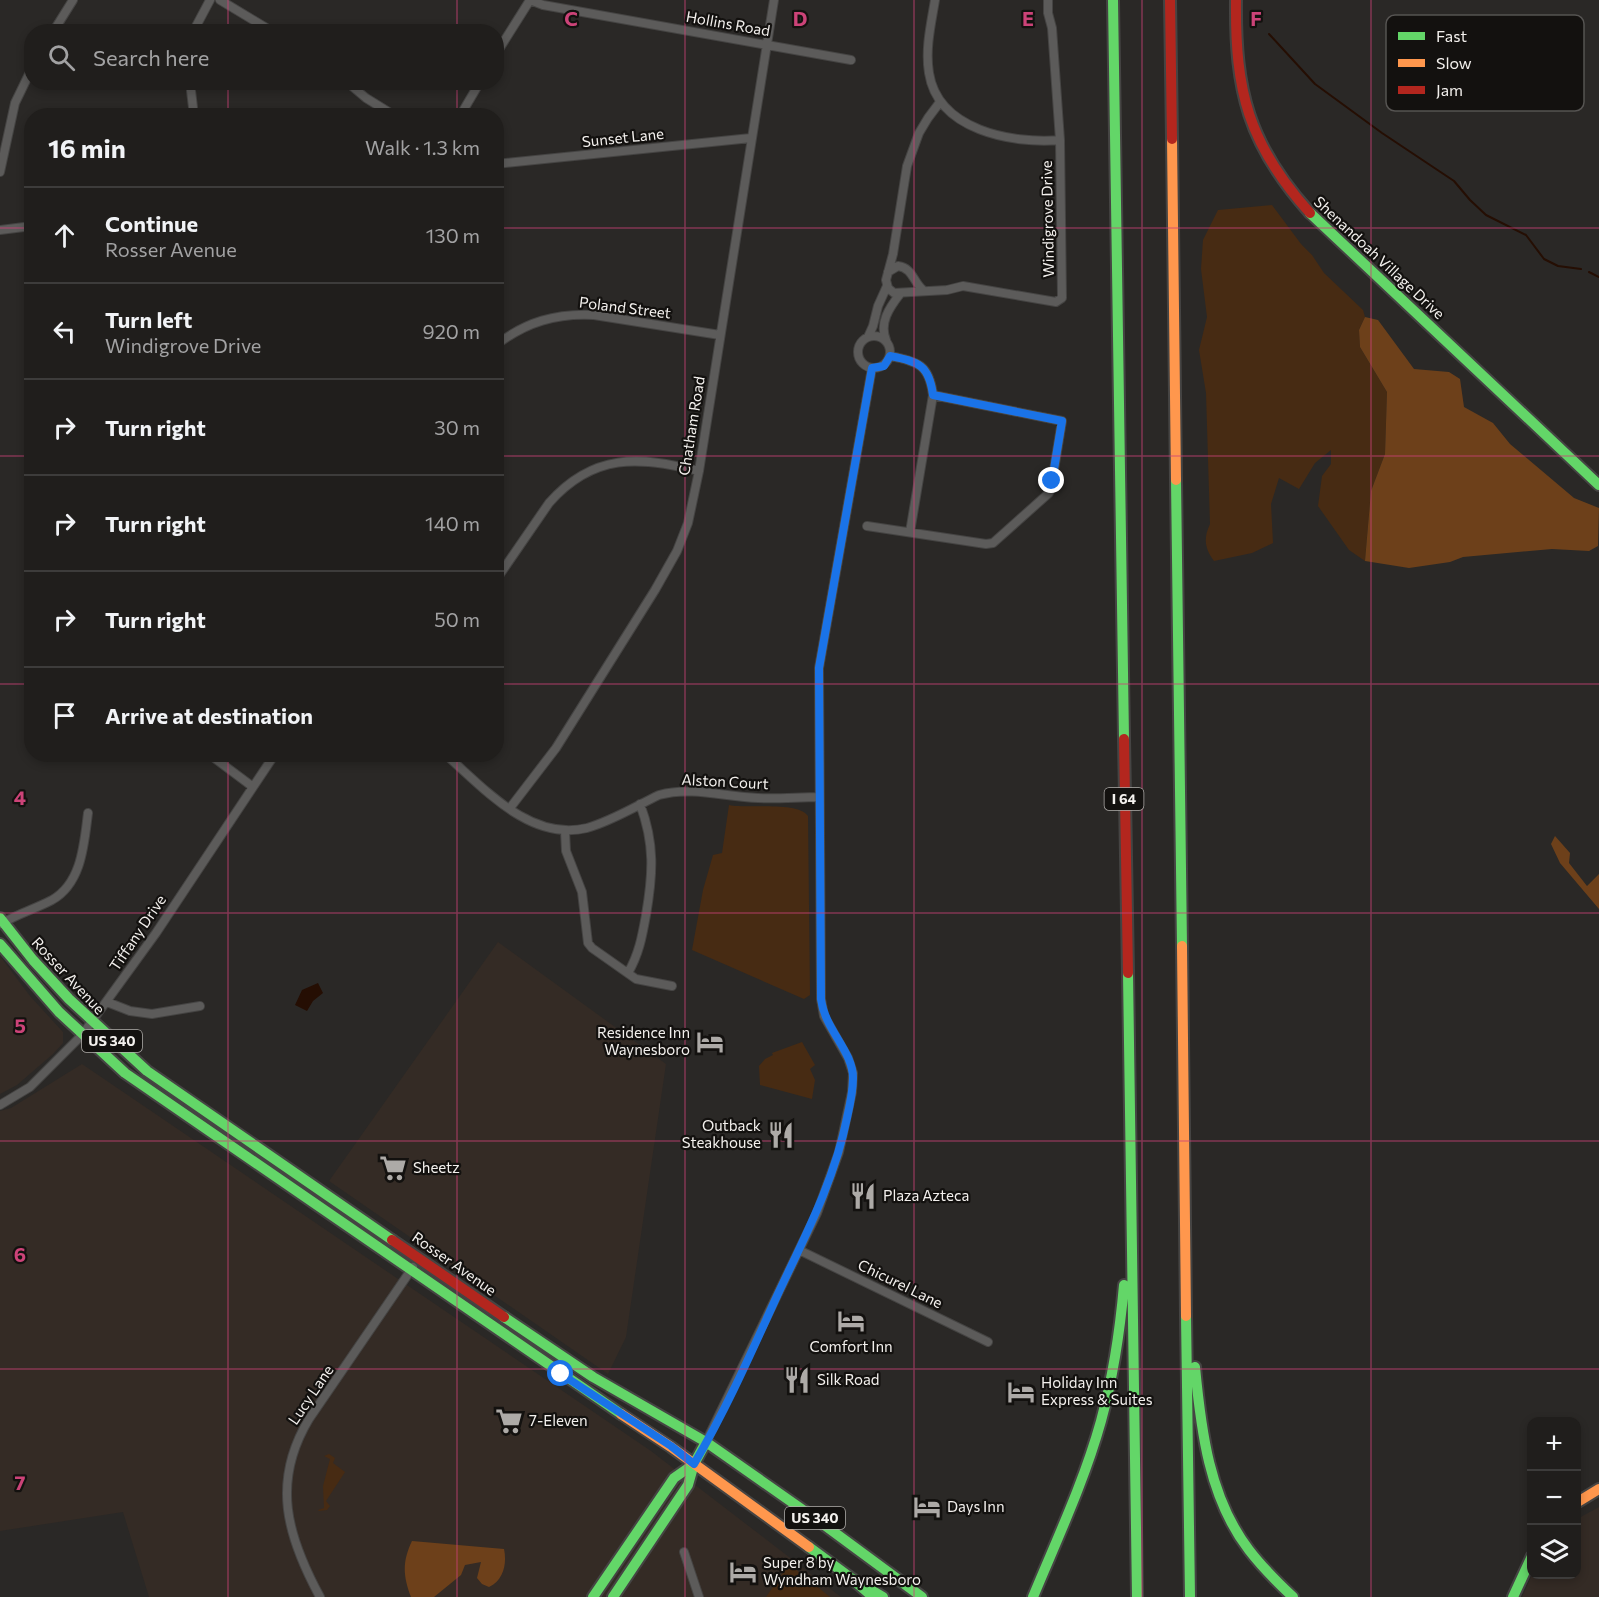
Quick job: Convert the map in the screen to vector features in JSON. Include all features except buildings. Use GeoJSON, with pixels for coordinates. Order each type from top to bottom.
{"type":"FeatureCollection","features":[{"type":"Feature","properties":{"kind":"main road","name":"I 64"},"geometry":{"type":"LineString","coordinates":[[1113,0],[1137,1597]]}},
{"type":"Feature","properties":{"kind":"main road"},"geometry":{"type":"LineString","coordinates":[[1170,0],[1190,1597]]}},
{"type":"Feature","properties":{"kind":"main road","name":"Shenandoah Village Drive"},"geometry":{"type":"LineString","coordinates":[[1236,0],[1236,66],[1246,114],[1258,141],[1291,192],[1314,218],[1599,485]]}},
{"type":"Feature","properties":{"kind":"main road","name":"Rosser Avenue"},"geometry":{"type":"LineString","coordinates":[[1,922],[60,992],[91,1023],[147,1071],[593,1377],[706,1442],[922,1597]]}},
{"type":"Feature","properties":{"kind":"main road","name":"Rosser Avenue"},"geometry":{"type":"LineString","coordinates":[[0,944],[38,992],[125,1073],[694,1464],[851,1578],[883,1597]]}},
{"type":"Feature","properties":{"kind":"main road"},"geometry":{"type":"LineString","coordinates":[[1033,1597],[1080,1485],[1101,1421],[1121,1314],[1130,1208]]}},
{"type":"Feature","properties":{"kind":"main road"},"geometry":{"type":"LineString","coordinates":[[1186,1241],[1196,1380],[1217,1491],[1233,1527],[1250,1553],[1272,1579],[1293,1597]]}},
{"type":"Feature","properties":{"kind":"main road"},"geometry":{"type":"LineString","coordinates":[[613,1597],[688,1485],[694,1464],[706,1442]]}},
{"type":"Feature","properties":{"kind":"main road"},"geometry":{"type":"LineString","coordinates":[[593,1597],[674,1478],[694,1464]]}},
{"type":"Feature","properties":{"kind":"main road"},"geometry":{"type":"LineString","coordinates":[[1581,1500],[1599,1489]]}},
{"type":"Feature","properties":{"kind":"main road"},"geometry":{"type":"LineString","coordinates":[[1513,1597],[1527,1567]]}},
{"type":"Feature","properties":{"kind":"main road"},"geometry":{"type":"LineString","coordinates":[[851,1578],[873,1597]]}},
{"type":"Feature","properties":{"kind":"street"},"geometry":{"type":"LineString","coordinates":[[58,24],[74,0]]}},
{"type":"Feature","properties":{"kind":"street"},"geometry":{"type":"LineString","coordinates":[[197,24],[210,0]]}},
{"type":"Feature","properties":{"kind":"street"},"geometry":{"type":"LineString","coordinates":[[220,0],[260,24]]}},
{"type":"Feature","properties":{"kind":"street"},"geometry":{"type":"LineString","coordinates":[[504,41],[530,0]]}},
{"type":"Feature","properties":{"kind":"street","name":"Hollins Road"},"geometry":{"type":"LineString","coordinates":[[530,0],[543,5],[851,60]]}},
{"type":"Feature","properties":{"kind":"street","name":"Chatham Road"},"geometry":{"type":"LineString","coordinates":[[510,808],[556,748],[671,561],[688,523],[699,471],[774,0]]}},
{"type":"Feature","properties":{"kind":"street","name":"Windigrove Drive"},"geometry":{"type":"LineString","coordinates":[[935,0],[928,63],[930,76],[940,102],[963,122],[990,133],[1040,142],[1060,140]]}},
{"type":"Feature","properties":{"kind":"street","name":"Windigrove Drive"},"geometry":{"type":"LineString","coordinates":[[903,293],[947,290],[963,286],[1056,302],[1062,298],[1060,140],[1048,0]]}},
{"type":"Feature","properties":{"kind":"street"},"geometry":{"type":"LineString","coordinates":[[0,172],[15,103],[24,84]]}},
{"type":"Feature","properties":{"kind":"street"},"geometry":{"type":"LineString","coordinates":[[191,90],[193,108]]}},
{"type":"Feature","properties":{"kind":"street"},"geometry":{"type":"LineString","coordinates":[[356,90],[382,108]]}},
{"type":"Feature","properties":{"kind":"street"},"geometry":{"type":"LineString","coordinates":[[465,108],[475,90]]}},
{"type":"Feature","properties":{"kind":"street"},"geometry":{"type":"LineString","coordinates":[[914,280],[912,287],[890,307],[884,321],[883,334],[890,350],[890,356],[884,366],[872,368],[863,363],[858,354],[861,344],[868,337],[873,326],[878,306],[887,286],[886,280],[893,254],[907,166],[919,133],[940,102]]}},
{"type":"Feature","properties":{"kind":"street","name":"Sunset Lane"},"geometry":{"type":"LineString","coordinates":[[504,163],[752,138]]}},
{"type":"Feature","properties":{"kind":"street"},"geometry":{"type":"LineString","coordinates":[[0,230],[24,227]]}},
{"type":"Feature","properties":{"kind":"street"},"geometry":{"type":"LineString","coordinates":[[893,254],[902,267],[909,270],[923,290]]}},
{"type":"Feature","properties":{"kind":"street"},"geometry":{"type":"LineString","coordinates":[[888,273],[902,267]]}},
{"type":"Feature","properties":{"kind":"street"},"geometry":{"type":"LineString","coordinates":[[887,286],[894,293],[903,293]]}},
{"type":"Feature","properties":{"kind":"street","name":"Poland Street"},"geometry":{"type":"LineString","coordinates":[[504,339],[537,321],[578,314],[720,335]]}},
{"type":"Feature","properties":{"kind":"street"},"geometry":{"type":"LineString","coordinates":[[868,337],[878,336],[885,340]]}},
{"type":"Feature","properties":{"kind":"street"},"geometry":{"type":"LineString","coordinates":[[890,356],[909,360],[924,368],[928,374],[933,395],[910,532]]}},
{"type":"Feature","properties":{"kind":"street"},"geometry":{"type":"LineString","coordinates":[[706,1442],[817,1214],[845,1127],[853,1081],[848,1058],[828,1025],[822,1009],[819,668],[872,368]]}},
{"type":"Feature","properties":{"kind":"street"},"geometry":{"type":"LineString","coordinates":[[867,525],[986,544],[993,543],[1048,493],[1062,421],[933,395]]}},
{"type":"Feature","properties":{"kind":"street"},"geometry":{"type":"LineString","coordinates":[[504,568],[549,503],[565,486],[582,473],[608,463],[632,460],[699,471]]}},
{"type":"Feature","properties":{"kind":"street"},"geometry":{"type":"LineString","coordinates":[[220,762],[253,787]]}},
{"type":"Feature","properties":{"kind":"street","name":"Tiffany Drive"},"geometry":{"type":"LineString","coordinates":[[0,1105],[30,1087],[82,1035],[107,1002],[270,762]]}},
{"type":"Feature","properties":{"kind":"street","name":"Alston Court"},"geometry":{"type":"LineString","coordinates":[[455,762],[523,818],[540,826],[565,831],[596,825],[659,795],[681,792],[757,798],[819,797]]}},
{"type":"Feature","properties":{"kind":"street"},"geometry":{"type":"LineString","coordinates":[[628,973],[639,950],[652,876],[651,845],[640,804]]}},
{"type":"Feature","properties":{"kind":"street"},"geometry":{"type":"LineString","coordinates":[[1,922],[51,900],[67,888],[73,879],[82,852],[88,813]]}},
{"type":"Feature","properties":{"kind":"street"},"geometry":{"type":"LineString","coordinates":[[565,831],[566,851],[582,892],[588,943],[642,981],[672,986]]}},
{"type":"Feature","properties":{"kind":"street"},"geometry":{"type":"LineString","coordinates":[[107,1002],[138,1013],[163,1013],[200,1006]]}},
{"type":"Feature","properties":{"kind":"street","name":"Chicurel Lane"},"geometry":{"type":"LineString","coordinates":[[800,1250],[988,1342]]}},
{"type":"Feature","properties":{"kind":"street","name":"Lucy Lane"},"geometry":{"type":"LineString","coordinates":[[320,1597],[299,1554],[289,1523],[286,1491],[291,1460],[300,1434],[309,1419],[418,1258]]}},
{"type":"Feature","properties":{"kind":"street"},"geometry":{"type":"LineString","coordinates":[[684,1552],[699,1597]]}},
{"type":"Feature","properties":{"kind":"shaded area"},"geometry":{"type":"Polygon","coordinates":[[[1272,205],[1324,273],[1363,310],[1365,317],[1359,330],[1360,347],[1387,392],[1385,454],[1371,491],[1365,561],[1349,550],[1318,506],[1322,476],[1331,464],[1331,450],[1315,463],[1299,489],[1279,478],[1271,504],[1273,543],[1252,553],[1214,561],[1207,548],[1206,534],[1210,524],[1206,393],[1199,350],[1207,317],[1201,269],[1203,240],[1218,210],[1272,205]]]}},
{"type":"Feature","properties":{"kind":"shaded area"},"geometry":{"type":"Polygon","coordinates":[[[1365,317],[1378,320],[1414,369],[1449,372],[1460,379],[1464,407],[1493,423],[1510,444],[1574,498],[1599,508],[1598,546],[1589,551],[1552,549],[1463,557],[1450,562],[1409,568],[1365,561],[1371,491],[1385,454],[1387,392],[1360,347],[1359,330],[1365,317]]]}},
{"type":"Feature","properties":{"kind":"shaded area"},"geometry":{"type":"Polygon","coordinates":[[[729,805],[783,807],[802,811],[808,816],[810,995],[804,999],[692,950],[703,890],[713,855],[722,853],[729,805]]]}},
{"type":"Feature","properties":{"kind":"shaded area"},"geometry":{"type":"Polygon","coordinates":[[[1555,836],[1570,853],[1569,863],[1587,886],[1599,874],[1599,909],[1560,863],[1551,844],[1555,836]]]}},
{"type":"Feature","properties":{"kind":"shaded area"},"geometry":{"type":"Polygon","coordinates":[[[498,942],[666,1064],[626,1337],[608,1374],[329,1181],[498,942]]]}},
{"type":"Feature","properties":{"kind":"shaded area"},"geometry":{"type":"Polygon","coordinates":[[[0,956],[30,996],[63,1032],[63,1043],[17,1085],[0,1094],[0,956]]]}},
{"type":"Feature","properties":{"kind":"shaded area"},"geometry":{"type":"Polygon","coordinates":[[[318,983],[323,993],[313,1001],[307,1011],[295,1005],[302,990],[318,983]]]}},
{"type":"Feature","properties":{"kind":"shaded area"},"geometry":{"type":"Polygon","coordinates":[[[802,1042],[815,1065],[810,1069],[815,1080],[812,1099],[760,1085],[759,1066],[765,1059],[773,1055],[772,1053],[802,1042]]]}},
{"type":"Feature","properties":{"kind":"shaded area"},"geometry":{"type":"Polygon","coordinates":[[[82,1064],[651,1451],[841,1597],[149,1597],[123,1512],[0,1531],[0,1111],[11,1108],[82,1064]]]}},
{"type":"Feature","properties":{"kind":"shaded area"},"geometry":{"type":"Polygon","coordinates":[[[329,1454],[335,1458],[333,1463],[345,1472],[326,1501],[330,1506],[327,1510],[319,1511],[324,1508],[323,1486],[330,1459],[324,1456],[329,1454]]]}},
{"type":"Feature","properties":{"kind":"shaded area"},"geometry":{"type":"Polygon","coordinates":[[[1599,1507],[1599,1597],[1522,1597],[1530,1579],[1581,1579],[1581,1517],[1599,1507]]]}},
{"type":"Feature","properties":{"kind":"shaded area"},"geometry":{"type":"Polygon","coordinates":[[[412,1541],[504,1549],[503,1571],[498,1580],[489,1587],[477,1578],[481,1562],[465,1565],[461,1575],[434,1597],[411,1597],[405,1569],[406,1556],[412,1541]]]}},
{"type":"Feature","properties":{"kind":"shaded area"},"geometry":{"type":"Polygon","coordinates":[[[789,1564],[830,1597],[766,1597],[789,1564]]]}},
{"type":"Feature","properties":{"kind":"waterway"},"geometry":{"type":"LineString","coordinates":[[1269,34],[1315,84],[1382,133],[1454,181],[1486,215],[1526,235],[1544,259],[1558,266],[1581,269]]}},
{"type":"Feature","properties":{"kind":"waterway"},"geometry":{"type":"LineString","coordinates":[[1589,272],[1599,277]]}},
{"type":"Feature","properties":{"kind":"traffic: fast"},"geometry":{"type":"LineString","coordinates":[[1113,0],[1124,739]]}},
{"type":"Feature","properties":{"kind":"traffic: fast"},"geometry":{"type":"LineString","coordinates":[[1310,213],[1599,485]]}},
{"type":"Feature","properties":{"kind":"traffic: fast"},"geometry":{"type":"LineString","coordinates":[[1176,480],[1182,946]]}},
{"type":"Feature","properties":{"kind":"traffic: fast"},"geometry":{"type":"LineString","coordinates":[[0,918],[33,960],[69,999],[147,1071],[392,1240]]}},
{"type":"Feature","properties":{"kind":"traffic: fast"},"geometry":{"type":"LineString","coordinates":[[0,944],[59,1012],[125,1073],[621,1414]]}},
{"type":"Feature","properties":{"kind":"traffic: fast"},"geometry":{"type":"LineString","coordinates":[[1128,973],[1137,1597]]}},
{"type":"Feature","properties":{"kind":"traffic: fast"},"geometry":{"type":"LineString","coordinates":[[1033,1597],[1078,1488],[1101,1421],[1116,1354],[1124,1285]]}},
{"type":"Feature","properties":{"kind":"traffic: fast"},"geometry":{"type":"LineString","coordinates":[[1186,1316],[1190,1597]]}},
{"type":"Feature","properties":{"kind":"traffic: fast"},"geometry":{"type":"LineString","coordinates":[[504,1317],[593,1377],[706,1442],[922,1597]]}},
{"type":"Feature","properties":{"kind":"traffic: fast"},"geometry":{"type":"LineString","coordinates":[[1195,1367],[1200,1415],[1209,1463],[1225,1508],[1235,1530],[1249,1550],[1293,1597]]}},
{"type":"Feature","properties":{"kind":"traffic: fast"},"geometry":{"type":"LineString","coordinates":[[613,1597],[688,1485],[694,1464],[706,1442]]}},
{"type":"Feature","properties":{"kind":"traffic: fast"},"geometry":{"type":"LineString","coordinates":[[593,1597],[674,1478],[694,1464]]}},
{"type":"Feature","properties":{"kind":"traffic: fast"},"geometry":{"type":"LineString","coordinates":[[809,1547],[851,1578],[883,1597]]}},
{"type":"Feature","properties":{"kind":"traffic: fast"},"geometry":{"type":"LineString","coordinates":[[1513,1597],[1527,1567]]}},
{"type":"Feature","properties":{"kind":"traffic: fast"},"geometry":{"type":"LineString","coordinates":[[851,1578],[873,1597]]}},
{"type":"Feature","properties":{"kind":"traffic: slow"},"geometry":{"type":"LineString","coordinates":[[1172,139],[1176,480]]}},
{"type":"Feature","properties":{"kind":"traffic: slow"},"geometry":{"type":"LineString","coordinates":[[1182,946],[1186,1316]]}},
{"type":"Feature","properties":{"kind":"traffic: slow"},"geometry":{"type":"LineString","coordinates":[[621,1414],[671,1447],[809,1547]]}},
{"type":"Feature","properties":{"kind":"traffic: slow"},"geometry":{"type":"LineString","coordinates":[[1581,1500],[1599,1489]]}},
{"type":"Feature","properties":{"kind":"traffic: jam"},"geometry":{"type":"LineString","coordinates":[[1170,0],[1172,139]]}},
{"type":"Feature","properties":{"kind":"traffic: jam"},"geometry":{"type":"LineString","coordinates":[[1236,0],[1238,62],[1249,115],[1272,163],[1310,213]]}},
{"type":"Feature","properties":{"kind":"traffic: jam"},"geometry":{"type":"LineString","coordinates":[[1124,739],[1128,973]]}},
{"type":"Feature","properties":{"kind":"traffic: jam"},"geometry":{"type":"LineString","coordinates":[[392,1240],[504,1317]]}},
{"type":"Feature","properties":{"kind":"place","name":"Residence Inn Waynesboro"},"geometry":{"type":"Point","coordinates":[710,1042]}},
{"type":"Feature","properties":{"kind":"place","name":"Outback Steakhouse"},"geometry":{"type":"Point","coordinates":[781,1135]}},
{"type":"Feature","properties":{"kind":"place","name":"Sheetz"},"geometry":{"type":"Point","coordinates":[393,1168]}},
{"type":"Feature","properties":{"kind":"place","name":"Plaza Azteca"},"geometry":{"type":"Point","coordinates":[863,1196]}},
{"type":"Feature","properties":{"kind":"place","name":"Comfort Inn"},"geometry":{"type":"Point","coordinates":[851,1321]}},
{"type":"Feature","properties":{"kind":"place","name":"Silk Road"},"geometry":{"type":"Point","coordinates":[797,1380]}},
{"type":"Feature","properties":{"kind":"place","name":"Holiday Inn Express & Suites"},"geometry":{"type":"Point","coordinates":[1021,1392]}},
{"type":"Feature","properties":{"kind":"place","name":"7-Eleven"},"geometry":{"type":"Point","coordinates":[509,1421]}},
{"type":"Feature","properties":{"kind":"place","name":"Days Inn"},"geometry":{"type":"Point","coordinates":[927,1507]}},
{"type":"Feature","properties":{"kind":"place","name":"Super 8 by Wyndham Waynesboro"},"geometry":{"type":"Point","coordinates":[743,1572]}},
{"type":"Feature","properties":{"kind":"route"},"geometry":{"type":"LineString","coordinates":[[561,1374],[671,1446],[694,1464],[730,1396],[817,1214],[839,1152],[852,1092],[853,1073],[848,1058],[824,1016],[821,999],[819,668],[872,368],[884,366],[890,356],[909,360],[924,368],[928,374],[933,395],[1062,421],[1052,481]]}}]}
